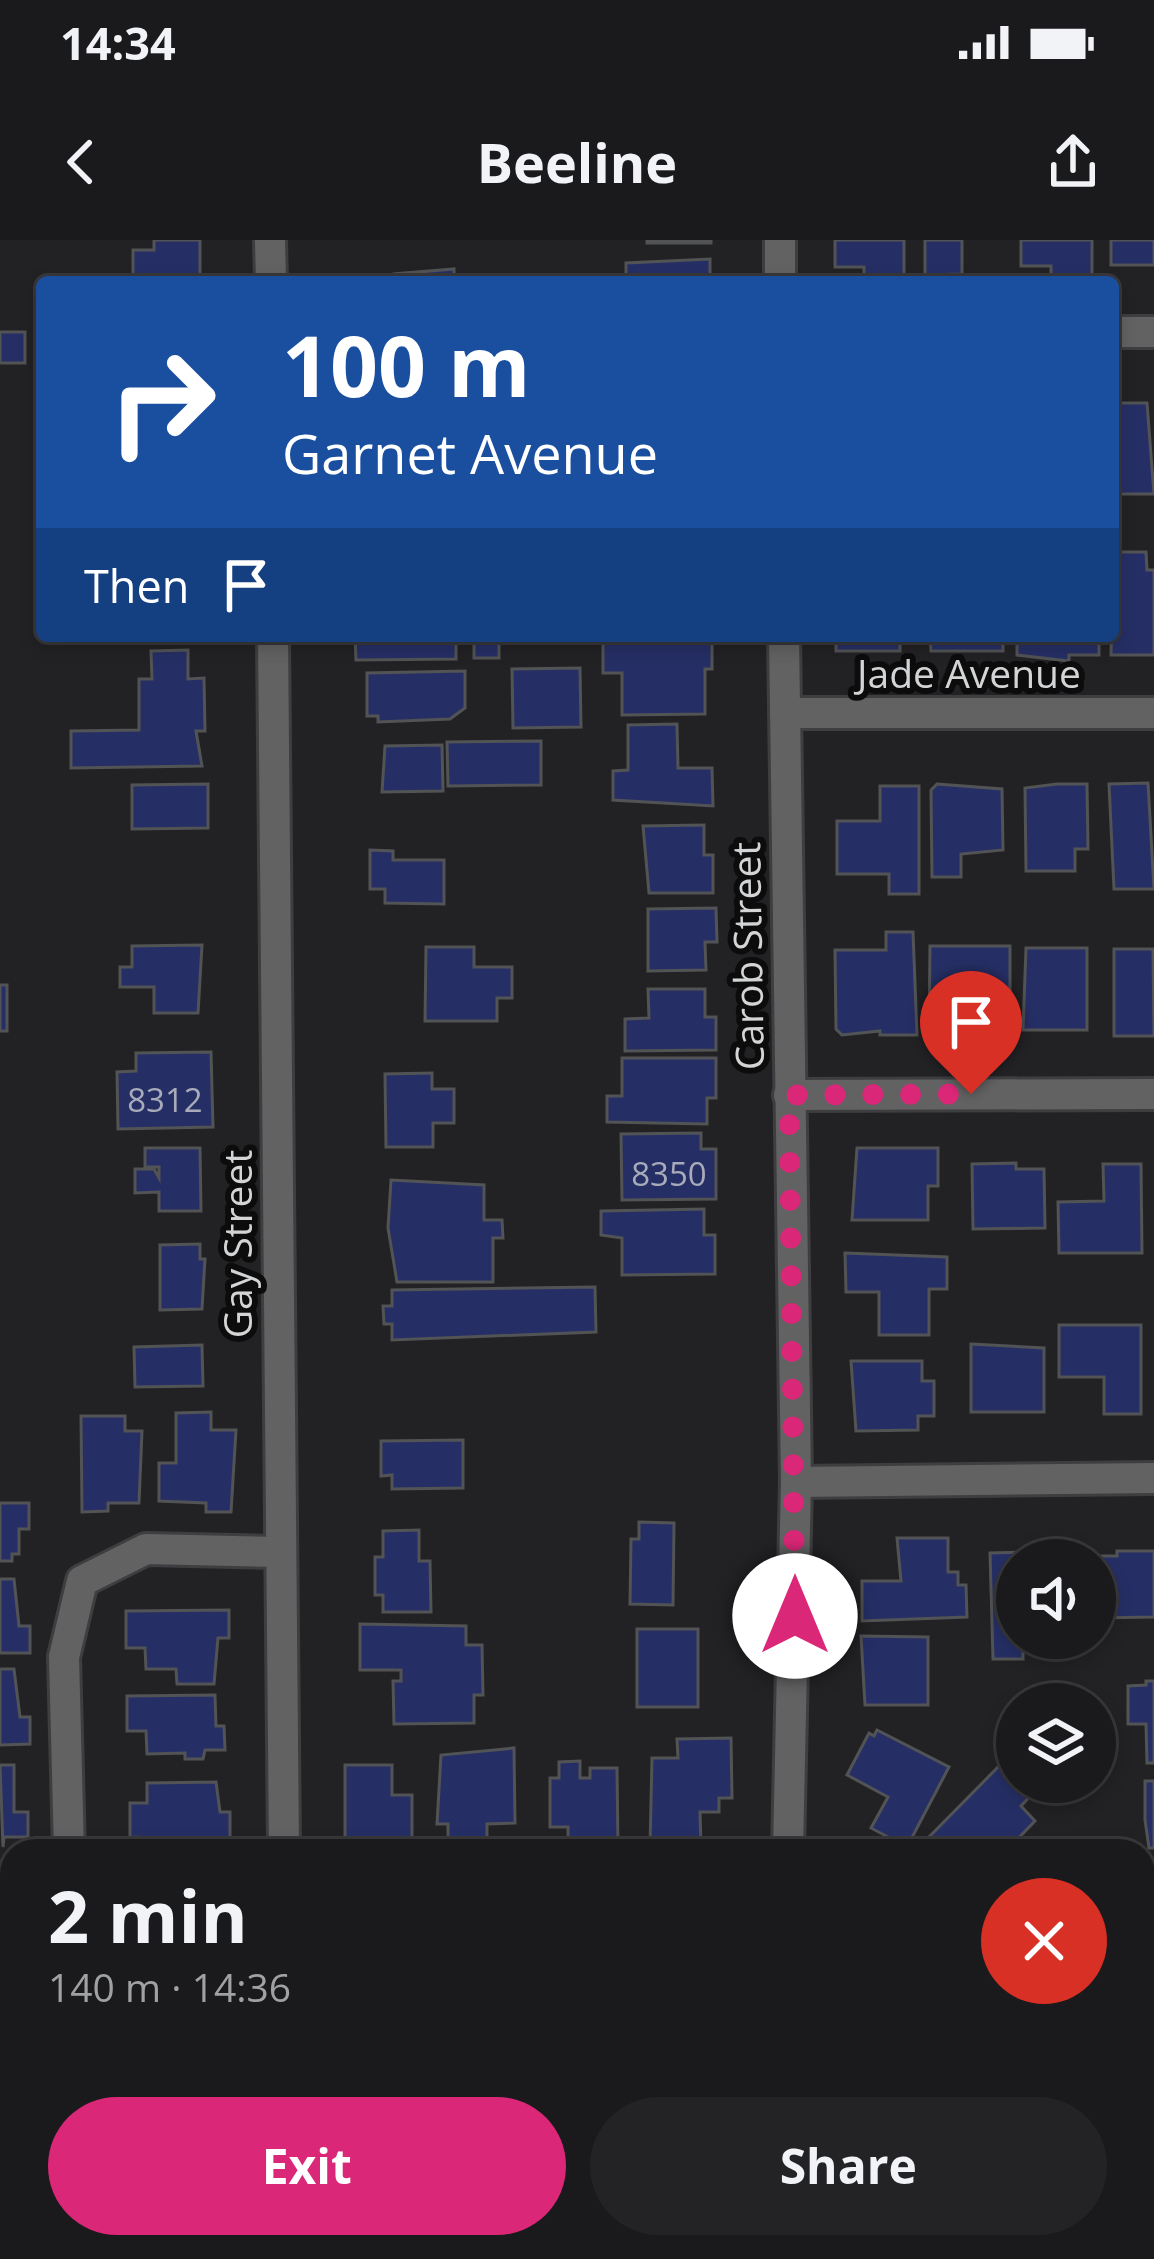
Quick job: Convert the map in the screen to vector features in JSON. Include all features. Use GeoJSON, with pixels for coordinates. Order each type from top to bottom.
{"type":"FeatureCollection","features":[{"type":"Feature","properties":{"kind":"street"},"geometry":{"type":"LineString","coordinates":[[270,240],[271,276]]}},
{"type":"Feature","properties":{"kind":"street"},"geometry":{"type":"LineString","coordinates":[[780,240],[781,276]]}},
{"type":"Feature","properties":{"kind":"street"},"geometry":{"type":"LineString","coordinates":[[1119,332],[1154,332]]}},
{"type":"Feature","properties":{"kind":"street","name":"Gay Street"},"geometry":{"type":"LineString","coordinates":[[273,642],[284,1839]]}},
{"type":"Feature","properties":{"kind":"street","name":"Carob Street"},"geometry":{"type":"LineString","coordinates":[[784,642],[796,1482],[789,1839]]}},
{"type":"Feature","properties":{"kind":"street","name":"Jade Avenue"},"geometry":{"type":"LineString","coordinates":[[785,712],[1154,713]]}},
{"type":"Feature","properties":{"kind":"street"},"geometry":{"type":"LineString","coordinates":[[789,1095],[1154,1094]]}},
{"type":"Feature","properties":{"kind":"street"},"geometry":{"type":"LineString","coordinates":[[796,1482],[1154,1478]]}},
{"type":"Feature","properties":{"kind":"street"},"geometry":{"type":"LineString","coordinates":[[69,1839],[64,1657],[82,1581],[146,1549],[279,1552]]}},
{"type":"Feature","properties":{"kind":"building"},"geometry":{"type":"Polygon","coordinates":[[[154,240],[200,240],[200,276],[133,276],[133,250],[154,250],[154,240]]]}},
{"type":"Feature","properties":{"kind":"building"},"geometry":{"type":"Polygon","coordinates":[[[711,240],[711,243],[647,243],[711,240]]]}},
{"type":"Feature","properties":{"kind":"building"},"geometry":{"type":"Polygon","coordinates":[[[835,240],[904,240],[904,276],[864,276],[864,267],[835,267],[835,240]]]}},
{"type":"Feature","properties":{"kind":"building"},"geometry":{"type":"Polygon","coordinates":[[[925,240],[962,240],[962,274],[925,275],[925,240]]]}},
{"type":"Feature","properties":{"kind":"building"},"geometry":{"type":"Polygon","coordinates":[[[1021,240],[1092,240],[1092,275],[1051,275],[1051,266],[1021,266],[1021,240]]]}},
{"type":"Feature","properties":{"kind":"building"},"geometry":{"type":"Polygon","coordinates":[[[1111,240],[1154,240],[1154,265],[1111,265],[1111,240]]]}},
{"type":"Feature","properties":{"kind":"building"},"geometry":{"type":"Polygon","coordinates":[[[710,259],[710,276],[626,276],[626,263],[710,259]]]}},
{"type":"Feature","properties":{"kind":"building"},"geometry":{"type":"Polygon","coordinates":[[[454,269],[454,276],[394,274],[454,269]]]}},
{"type":"Feature","properties":{"kind":"building"},"geometry":{"type":"Polygon","coordinates":[[[0,332],[25,332],[25,363],[0,363],[0,332]]]}},
{"type":"Feature","properties":{"kind":"building"},"geometry":{"type":"Polygon","coordinates":[[[1119,403],[1147,403],[1154,494],[1119,494],[1119,403]]]}},
{"type":"Feature","properties":{"kind":"building"},"geometry":{"type":"Polygon","coordinates":[[[1119,552],[1146,552],[1147,570],[1154,570],[1154,655],[1111,655],[1111,642],[1119,642],[1119,552]]]}},
{"type":"Feature","properties":{"kind":"building"},"geometry":{"type":"Polygon","coordinates":[[[355,642],[456,642],[456,659],[356,660],[355,642]]]}},
{"type":"Feature","properties":{"kind":"building"},"geometry":{"type":"Polygon","coordinates":[[[474,642],[499,642],[499,658],[474,658],[474,642]]]}},
{"type":"Feature","properties":{"kind":"building"},"geometry":{"type":"Polygon","coordinates":[[[603,642],[712,642],[712,669],[705,669],[705,714],[622,715],[622,673],[603,673],[603,642]]]}},
{"type":"Feature","properties":{"kind":"building"},"geometry":{"type":"Polygon","coordinates":[[[836,642],[900,642],[900,651],[836,651],[836,642]]]}},
{"type":"Feature","properties":{"kind":"building"},"geometry":{"type":"Polygon","coordinates":[[[930,642],[1003,642],[1003,651],[931,651],[930,642]]]}},
{"type":"Feature","properties":{"kind":"building"},"geometry":{"type":"Polygon","coordinates":[[[1017,642],[1099,642],[1099,655],[1069,655],[1069,661],[1017,655],[1017,642]]]}},
{"type":"Feature","properties":{"kind":"building"},"geometry":{"type":"Polygon","coordinates":[[[188,650],[188,679],[204,678],[205,731],[196,731],[202,766],[71,768],[71,731],[139,730],[139,679],[152,679],[151,651],[188,650]]]}},
{"type":"Feature","properties":{"kind":"building"},"geometry":{"type":"Polygon","coordinates":[[[580,668],[581,727],[513,728],[512,669],[580,668]]]}},
{"type":"Feature","properties":{"kind":"building"},"geometry":{"type":"Polygon","coordinates":[[[465,671],[465,708],[450,719],[378,722],[378,716],[367,716],[367,673],[465,671]]]}},
{"type":"Feature","properties":{"kind":"building"},"geometry":{"type":"Polygon","coordinates":[[[677,724],[678,768],[712,768],[713,806],[613,800],[613,771],[628,770],[628,725],[677,724]]]}},
{"type":"Feature","properties":{"kind":"building"},"geometry":{"type":"Polygon","coordinates":[[[541,741],[541,785],[448,786],[447,742],[541,741]]]}},
{"type":"Feature","properties":{"kind":"building"},"geometry":{"type":"Polygon","coordinates":[[[442,745],[443,791],[382,792],[385,746],[442,745]]]}},
{"type":"Feature","properties":{"kind":"building"},"geometry":{"type":"Polygon","coordinates":[[[1148,783],[1154,889],[1114,889],[1109,784],[1148,783]]]}},
{"type":"Feature","properties":{"kind":"building"},"geometry":{"type":"Polygon","coordinates":[[[208,784],[208,828],[132,829],[132,785],[208,784]]]}},
{"type":"Feature","properties":{"kind":"building"},"geometry":{"type":"Polygon","coordinates":[[[937,784],[1002,789],[1003,850],[961,854],[961,877],[932,877],[931,790],[937,784]]]}},
{"type":"Feature","properties":{"kind":"building"},"geometry":{"type":"Polygon","coordinates":[[[1087,784],[1088,849],[1075,849],[1075,871],[1026,871],[1025,788],[1087,784]]]}},
{"type":"Feature","properties":{"kind":"building"},"geometry":{"type":"Polygon","coordinates":[[[880,786],[919,786],[919,894],[889,894],[889,874],[837,874],[837,821],[880,821],[880,786]]]}},
{"type":"Feature","properties":{"kind":"building"},"geometry":{"type":"Polygon","coordinates":[[[704,825],[704,855],[713,855],[713,893],[649,893],[643,826],[704,825]]]}},
{"type":"Feature","properties":{"kind":"building"},"geometry":{"type":"Polygon","coordinates":[[[370,850],[393,851],[393,860],[444,860],[444,904],[385,903],[385,889],[370,889],[370,850]]]}},
{"type":"Feature","properties":{"kind":"building"},"geometry":{"type":"Polygon","coordinates":[[[716,908],[717,942],[705,942],[706,970],[648,971],[648,909],[716,908]]]}},
{"type":"Feature","properties":{"kind":"building"},"geometry":{"type":"Polygon","coordinates":[[[886,932],[913,932],[917,1035],[880,1035],[880,1031],[842,1035],[836,1029],[835,950],[886,950],[886,932]]]}},
{"type":"Feature","properties":{"kind":"building"},"geometry":{"type":"Polygon","coordinates":[[[202,945],[198,1013],[154,1013],[154,987],[120,987],[120,967],[132,967],[132,946],[202,945]]]}},
{"type":"Feature","properties":{"kind":"building"},"geometry":{"type":"Polygon","coordinates":[[[930,946],[1010,946],[1010,1034],[929,1037],[930,946]]]}},
{"type":"Feature","properties":{"kind":"building"},"geometry":{"type":"Polygon","coordinates":[[[426,947],[474,947],[474,967],[512,967],[512,998],[497,998],[497,1021],[425,1021],[426,947]]]}},
{"type":"Feature","properties":{"kind":"building"},"geometry":{"type":"Polygon","coordinates":[[[1026,948],[1087,948],[1087,1030],[1023,1030],[1026,948]]]}},
{"type":"Feature","properties":{"kind":"building"},"geometry":{"type":"Polygon","coordinates":[[[1114,949],[1153,949],[1154,1036],[1114,1036],[1114,949]]]}},
{"type":"Feature","properties":{"kind":"building"},"geometry":{"type":"Polygon","coordinates":[[[0,985],[7,985],[7,1031],[0,1031],[0,985]]]}},
{"type":"Feature","properties":{"kind":"building"},"geometry":{"type":"Polygon","coordinates":[[[648,989],[705,989],[705,1017],[716,1017],[716,1050],[625,1051],[625,1019],[649,1018],[648,989]]]}},
{"type":"Feature","properties":{"kind":"building"},"geometry":{"type":"Polygon","coordinates":[[[211,1052],[213,1127],[118,1129],[117,1072],[136,1071],[136,1053],[211,1052]]]}},
{"type":"Feature","properties":{"kind":"building"},"geometry":{"type":"Polygon","coordinates":[[[622,1058],[716,1058],[716,1098],[707,1098],[707,1124],[607,1122],[607,1096],[622,1096],[622,1058]]]}},
{"type":"Feature","properties":{"kind":"building"},"geometry":{"type":"Polygon","coordinates":[[[432,1073],[432,1089],[454,1089],[454,1123],[433,1123],[433,1147],[386,1147],[385,1074],[432,1073]]]}},
{"type":"Feature","properties":{"kind":"building"},"geometry":{"type":"Polygon","coordinates":[[[701,1133],[701,1149],[716,1149],[716,1199],[622,1200],[621,1134],[701,1133]]]}},
{"type":"Feature","properties":{"kind":"building"},"geometry":{"type":"Polygon","coordinates":[[[145,1148],[200,1148],[201,1211],[159,1211],[159,1192],[135,1193],[135,1169],[154,1169],[159,1178],[159,1167],[145,1167],[145,1148]]]}},
{"type":"Feature","properties":{"kind":"building"},"geometry":{"type":"Polygon","coordinates":[[[857,1148],[938,1148],[938,1186],[928,1186],[928,1220],[852,1220],[857,1148]]]}},
{"type":"Feature","properties":{"kind":"building"},"geometry":{"type":"Polygon","coordinates":[[[1016,1163],[1016,1169],[1044,1169],[1045,1228],[973,1229],[972,1164],[1016,1163]]]}},
{"type":"Feature","properties":{"kind":"building"},"geometry":{"type":"Polygon","coordinates":[[[1103,1164],[1141,1164],[1142,1253],[1059,1253],[1058,1202],[1104,1201],[1103,1164]]]}},
{"type":"Feature","properties":{"kind":"building"},"geometry":{"type":"Polygon","coordinates":[[[391,1180],[484,1185],[484,1220],[502,1220],[503,1238],[493,1238],[493,1282],[397,1282],[388,1228],[391,1180]]]}},
{"type":"Feature","properties":{"kind":"building"},"geometry":{"type":"Polygon","coordinates":[[[704,1209],[704,1235],[715,1235],[715,1274],[622,1275],[622,1238],[601,1235],[601,1211],[704,1209]]]}},
{"type":"Feature","properties":{"kind":"building"},"geometry":{"type":"Polygon","coordinates":[[[200,1244],[200,1259],[205,1259],[202,1309],[160,1310],[160,1245],[200,1244]]]}},
{"type":"Feature","properties":{"kind":"building"},"geometry":{"type":"Polygon","coordinates":[[[845,1253],[947,1257],[947,1289],[929,1289],[929,1335],[879,1335],[879,1292],[846,1292],[845,1253]]]}},
{"type":"Feature","properties":{"kind":"building"},"geometry":{"type":"Polygon","coordinates":[[[595,1287],[596,1332],[392,1340],[392,1324],[384,1324],[383,1306],[392,1306],[392,1290],[595,1287]]]}},
{"type":"Feature","properties":{"kind":"building"},"geometry":{"type":"Polygon","coordinates":[[[1059,1325],[1141,1325],[1141,1414],[1104,1414],[1104,1377],[1059,1377],[1059,1325]]]}},
{"type":"Feature","properties":{"kind":"building"},"geometry":{"type":"Polygon","coordinates":[[[971,1344],[1044,1348],[1044,1412],[971,1412],[971,1344]]]}},
{"type":"Feature","properties":{"kind":"building"},"geometry":{"type":"Polygon","coordinates":[[[202,1345],[203,1386],[135,1387],[134,1347],[202,1345]]]}},
{"type":"Feature","properties":{"kind":"building"},"geometry":{"type":"Polygon","coordinates":[[[851,1361],[922,1361],[922,1381],[934,1381],[934,1416],[918,1416],[918,1430],[856,1431],[851,1361]]]}},
{"type":"Feature","properties":{"kind":"building"},"geometry":{"type":"Polygon","coordinates":[[[211,1412],[211,1430],[236,1430],[231,1512],[206,1512],[206,1503],[159,1501],[159,1463],[176,1463],[176,1413],[211,1412]]]}},
{"type":"Feature","properties":{"kind":"building"},"geometry":{"type":"Polygon","coordinates":[[[81,1416],[125,1416],[125,1431],[142,1431],[139,1503],[108,1503],[108,1511],[82,1512],[81,1416]]]}},
{"type":"Feature","properties":{"kind":"building"},"geometry":{"type":"Polygon","coordinates":[[[463,1440],[463,1488],[392,1489],[392,1475],[381,1476],[381,1441],[463,1440]]]}},
{"type":"Feature","properties":{"kind":"building"},"geometry":{"type":"Polygon","coordinates":[[[0,1503],[29,1503],[29,1529],[19,1529],[19,1554],[12,1554],[12,1561],[0,1561],[0,1503]]]}},
{"type":"Feature","properties":{"kind":"building"},"geometry":{"type":"Polygon","coordinates":[[[639,1522],[674,1523],[673,1605],[630,1604],[631,1539],[639,1539],[639,1522]]]}},
{"type":"Feature","properties":{"kind":"building"},"geometry":{"type":"Polygon","coordinates":[[[419,1530],[419,1561],[430,1561],[431,1612],[383,1612],[383,1595],[375,1595],[375,1557],[383,1557],[383,1531],[419,1530]]]}},
{"type":"Feature","properties":{"kind":"building"},"geometry":{"type":"Polygon","coordinates":[[[897,1538],[948,1538],[948,1572],[958,1572],[958,1585],[966,1585],[967,1617],[862,1621],[862,1581],[901,1581],[897,1538]]]}},
{"type":"Feature","properties":{"kind":"building"},"geometry":{"type":"Polygon","coordinates":[[[1117,1551],[1154,1551],[1154,1617],[1116,1618],[1117,1551]]]}},
{"type":"Feature","properties":{"kind":"building"},"geometry":{"type":"Polygon","coordinates":[[[990,1553],[996,1553],[996,1659],[993,1659],[990,1553]]]}},
{"type":"Feature","properties":{"kind":"building"},"geometry":{"type":"Polygon","coordinates":[[[0,1579],[14,1579],[19,1626],[30,1626],[30,1653],[0,1653],[0,1579]]]}},
{"type":"Feature","properties":{"kind":"building"},"geometry":{"type":"Polygon","coordinates":[[[229,1610],[229,1638],[218,1638],[214,1684],[177,1684],[176,1669],[146,1669],[145,1648],[126,1648],[126,1611],[229,1610]]]}},
{"type":"Feature","properties":{"kind":"building"},"geometry":{"type":"Polygon","coordinates":[[[360,1624],[466,1626],[466,1645],[482,1645],[483,1695],[474,1695],[474,1723],[394,1724],[393,1681],[401,1681],[401,1670],[360,1670],[360,1624]]]}},
{"type":"Feature","properties":{"kind":"building"},"geometry":{"type":"Polygon","coordinates":[[[637,1629],[698,1629],[698,1707],[637,1707],[637,1629]]]}},
{"type":"Feature","properties":{"kind":"building"},"geometry":{"type":"Polygon","coordinates":[[[861,1636],[928,1637],[928,1705],[865,1705],[861,1636]]]}},
{"type":"Feature","properties":{"kind":"building"},"geometry":{"type":"Polygon","coordinates":[[[0,1669],[14,1669],[20,1717],[30,1717],[30,1744],[0,1745],[0,1669]]]}},
{"type":"Feature","properties":{"kind":"building"},"geometry":{"type":"Polygon","coordinates":[[[1154,1681],[1154,1763],[1147,1763],[1146,1724],[1128,1724],[1128,1686],[1146,1685],[1154,1681]]]}},
{"type":"Feature","properties":{"kind":"building"},"geometry":{"type":"Polygon","coordinates":[[[215,1695],[216,1726],[224,1726],[225,1750],[205,1750],[203,1759],[185,1759],[185,1753],[147,1754],[146,1731],[127,1731],[127,1696],[215,1695]]]}},
{"type":"Feature","properties":{"kind":"building"},"geometry":{"type":"Polygon","coordinates":[[[877,1730],[949,1767],[911,1839],[892,1839],[871,1828],[888,1797],[847,1775],[869,1733],[874,1736],[877,1730]]]}},
{"type":"Feature","properties":{"kind":"building"},"geometry":{"type":"Polygon","coordinates":[[[731,1738],[732,1798],[719,1798],[719,1812],[700,1812],[701,1839],[650,1839],[652,1758],[678,1758],[677,1739],[731,1738]]]}},
{"type":"Feature","properties":{"kind":"building"},"geometry":{"type":"Polygon","coordinates":[[[514,1748],[515,1823],[487,1824],[487,1839],[448,1839],[448,1824],[437,1824],[441,1755],[514,1748]]]}},
{"type":"Feature","properties":{"kind":"building"},"geometry":{"type":"Polygon","coordinates":[[[580,1761],[580,1778],[590,1778],[590,1768],[617,1768],[618,1839],[568,1839],[568,1827],[550,1827],[550,1778],[559,1778],[559,1762],[580,1761]]]}},
{"type":"Feature","properties":{"kind":"building"},"geometry":{"type":"Polygon","coordinates":[[[0,1765],[14,1765],[14,1812],[28,1812],[28,1837],[3,1839],[0,1765]]]}},
{"type":"Feature","properties":{"kind":"building"},"geometry":{"type":"Polygon","coordinates":[[[345,1765],[392,1765],[392,1795],[412,1795],[412,1839],[345,1839],[345,1765]]]}},
{"type":"Feature","properties":{"kind":"building"},"geometry":{"type":"Polygon","coordinates":[[[996,1769],[996,1803],[1024,1803],[1021,1806],[1035,1821],[1018,1839],[931,1839],[996,1769]]]}},
{"type":"Feature","properties":{"kind":"building"},"geometry":{"type":"Polygon","coordinates":[[[1145,1781],[1154,1781],[1154,1839],[1148,1839],[1145,1781]]]}},
{"type":"Feature","properties":{"kind":"building"},"geometry":{"type":"Polygon","coordinates":[[[216,1782],[220,1812],[230,1812],[230,1839],[130,1837],[130,1803],[147,1803],[147,1783],[216,1782]]]}},
{"type":"Feature","properties":{"kind":"route"},"geometry":{"type":"LineString","coordinates":[[795,1616],[789,1095],[971,1094]]}}]}
